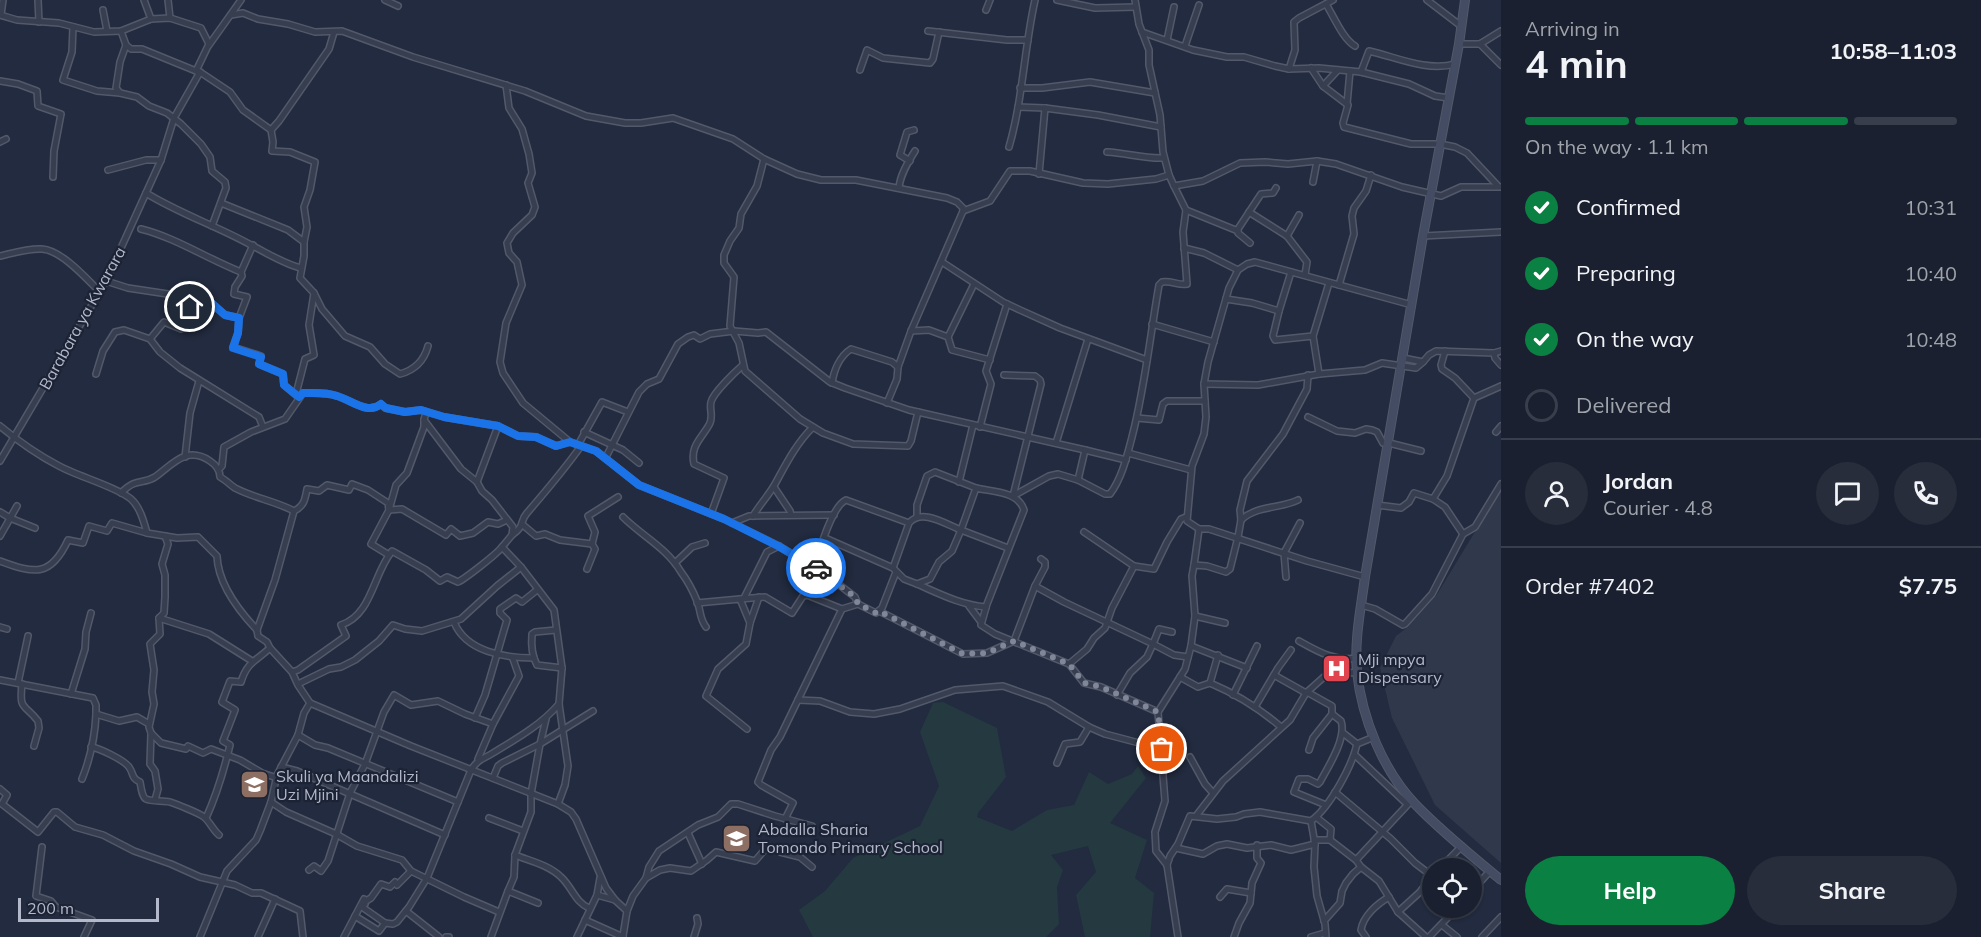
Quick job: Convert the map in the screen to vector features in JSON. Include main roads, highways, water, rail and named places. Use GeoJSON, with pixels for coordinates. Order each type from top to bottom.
{"type":"FeatureCollection","features":[{"type":"Feature","properties":{"kind":"main road"},"geometry":{"type":"LineString","coordinates":[[1465,0],[1365,577],[1357,672],[1364,709],[1374,737],[1409,802],[1501,880]]}},
{"type":"Feature","properties":{"kind":"place","name":"Mji mpya Dispensary"},"geometry":{"type":"Point","coordinates":[1337,668]}},
{"type":"Feature","properties":{"kind":"place","name":"Skuli ya Maandalizi Uzi Mjini"},"geometry":{"type":"Point","coordinates":[255,785]}},
{"type":"Feature","properties":{"kind":"place","name":"Abdalla Sharia Tomondo Primary School"},"geometry":{"type":"Point","coordinates":[737,838]}}]}
